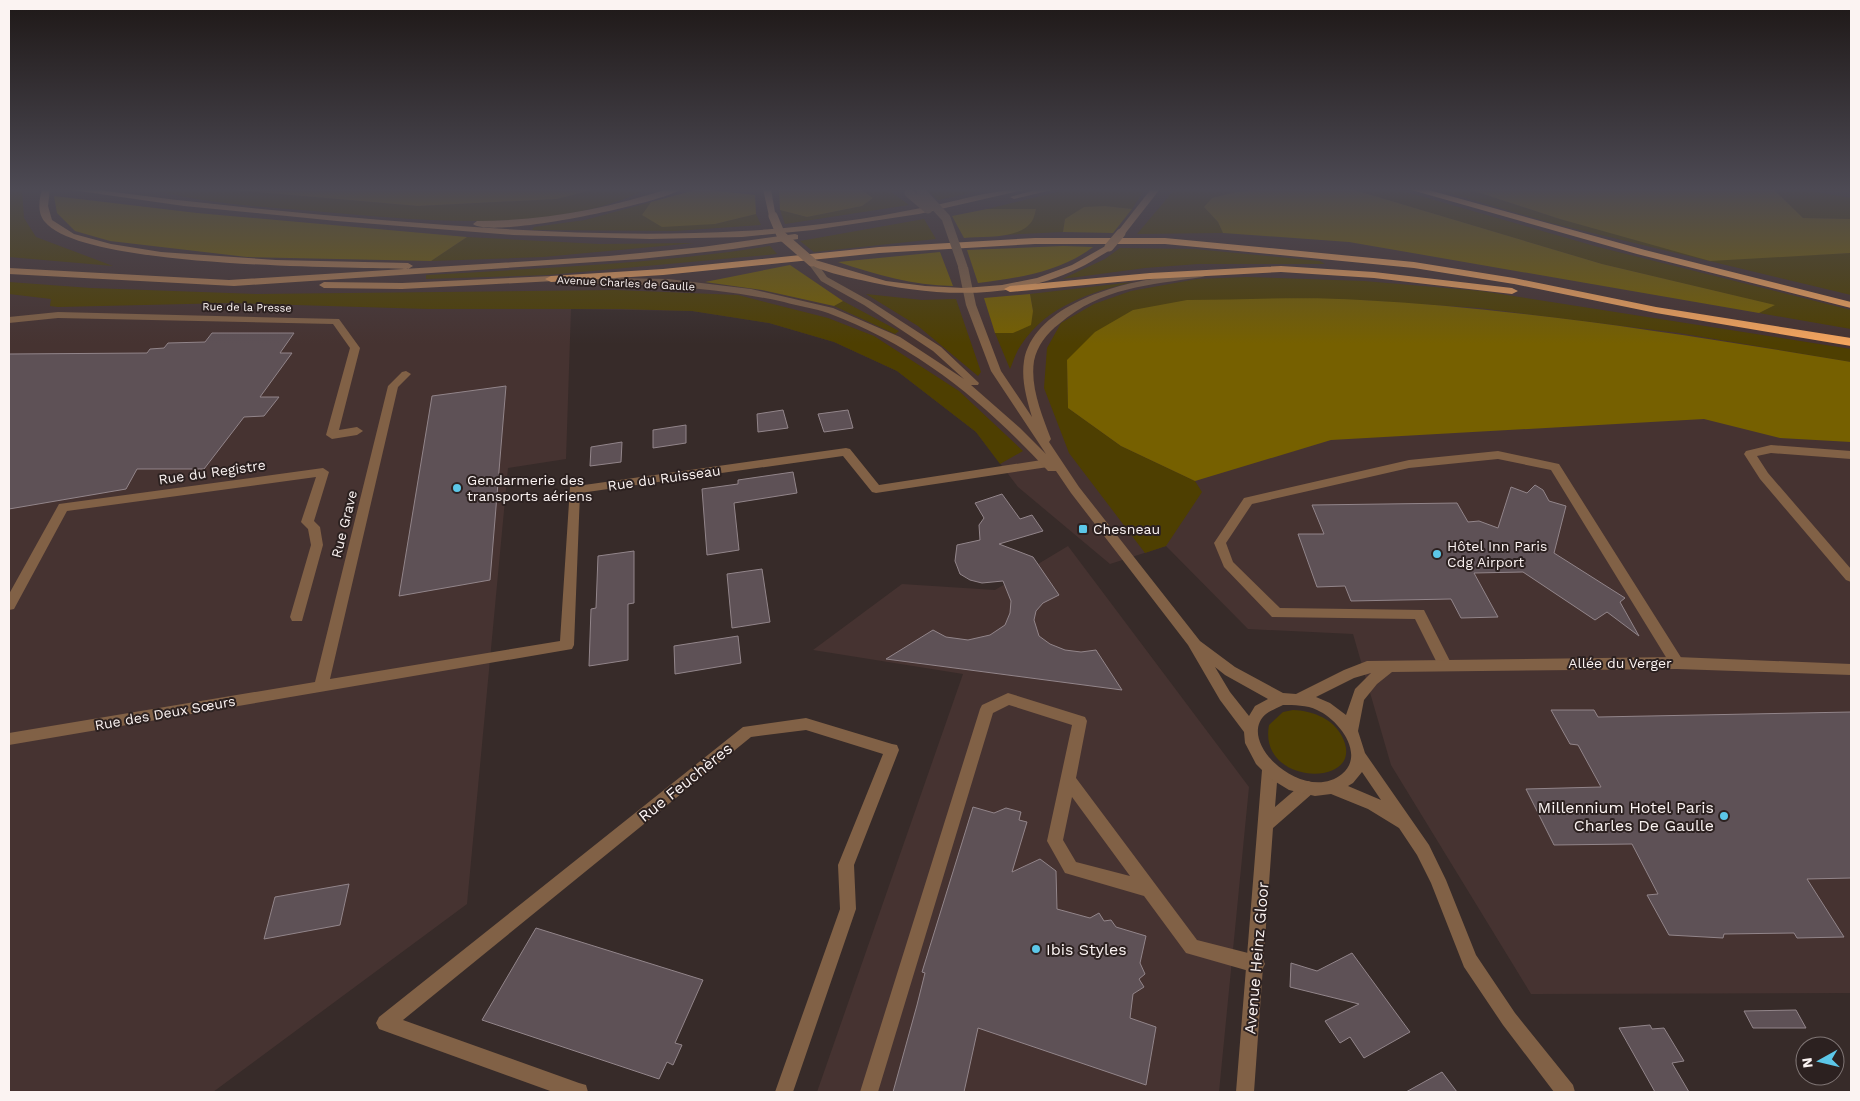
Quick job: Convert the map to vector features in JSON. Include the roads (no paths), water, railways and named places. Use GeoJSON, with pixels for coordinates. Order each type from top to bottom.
{"type":"FeatureCollection","features":[{"type":"Feature","properties":{"kind":"highway"},"geometry":{"type":"LineString","coordinates":[[1599,240],[1851,305]]}},
{"type":"Feature","properties":{"kind":"highway"},"geometry":{"type":"LineString","coordinates":[[551,279],[662,272],[879,250],[1035,241],[1165,241],[1414,264],[1514,281],[1656,310],[1851,342]]}},
{"type":"Feature","properties":{"kind":"highway"},"geometry":{"type":"LineString","coordinates":[[1010,289],[1150,276],[1281,269],[1374,275],[1656,310]]}},
{"type":"Feature","properties":{"kind":"main road"},"geometry":{"type":"LineString","coordinates":[[83,240],[109,247],[240,261],[409,266],[566,262]]}},
{"type":"Feature","properties":{"kind":"main road"},"geometry":{"type":"LineString","coordinates":[[225,283],[566,262],[778,240]]}},
{"type":"Feature","properties":{"kind":"main road"},"geometry":{"type":"LineString","coordinates":[[788,240],[812,262],[846,275],[889,285],[968,291],[1010,289],[1086,263],[1109,247],[1115,240]]}},
{"type":"Feature","properties":{"kind":"main road"},"geometry":{"type":"LineString","coordinates":[[9,271],[225,283],[402,286],[551,279]]}},
{"type":"Feature","properties":{"kind":"street","name":"Avenue Charles de Gaulle"},"geometry":{"type":"LineString","coordinates":[[953,240],[963,267],[971,305],[996,371],[1048,458],[1193,641],[1225,696],[1250,729]]}},
{"type":"Feature","properties":{"kind":"street","name":"Avenue Charles de Gaulle"},"geometry":{"type":"LineString","coordinates":[[812,262],[824,279],[867,302],[938,349],[979,387],[1021,434]]}},
{"type":"Feature","properties":{"kind":"street","name":"Avenue Charles de Gaulle"},"geometry":{"type":"LineString","coordinates":[[1048,458],[1029,389],[1029,359],[1039,337],[1055,321],[1077,306],[1113,290],[1203,274]]}},
{"type":"Feature","properties":{"kind":"street","name":"Avenue Charles de Gaulle"},"geometry":{"type":"LineString","coordinates":[[551,279],[668,282],[751,292],[830,310],[896,339],[961,382],[1048,458]]}},
{"type":"Feature","properties":{"kind":"street","name":"Rue de la Presse"},"geometry":{"type":"LineString","coordinates":[[9,320],[58,315],[336,321],[356,348],[332,435],[358,431]]}},
{"type":"Feature","properties":{"kind":"street","name":"Rue Grave"},"geometry":{"type":"LineString","coordinates":[[321,687],[393,386],[406,374]]}},
{"type":"Feature","properties":{"kind":"street"},"geometry":{"type":"LineString","coordinates":[[1851,455],[1771,449],[1750,454],[1764,476],[1851,576]]}},
{"type":"Feature","properties":{"kind":"street","name":"Rue du Ruisseau"},"geometry":{"type":"LineString","coordinates":[[321,687],[567,645],[574,490],[846,452],[876,489],[1048,458]]}},
{"type":"Feature","properties":{"kind":"street"},"geometry":{"type":"LineString","coordinates":[[1445,665],[1419,614],[1277,613],[1228,564],[1220,543],[1248,501],[1410,464],[1498,455],[1555,466],[1677,663]]}},
{"type":"Feature","properties":{"kind":"street","name":"Rue du Registre"},"geometry":{"type":"LineString","coordinates":[[9,605],[63,507],[323,472],[307,522],[314,527],[317,545],[297,616]]}},
{"type":"Feature","properties":{"kind":"street","name":"Avenue Charles de Gaulle"},"geometry":{"type":"LineString","coordinates":[[1193,641],[1230,671],[1281,700]]}},
{"type":"Feature","properties":{"kind":"street","name":"Allée du Verger"},"geometry":{"type":"LineString","coordinates":[[1298,699],[1322,689],[1350,672],[1366,667],[1677,663],[1851,669]]}},
{"type":"Feature","properties":{"kind":"street"},"geometry":{"type":"LineString","coordinates":[[1351,731],[1353,707],[1367,682],[1390,666]]}},
{"type":"Feature","properties":{"kind":"street","name":"Rue des Deux Sœurs"},"geometry":{"type":"LineString","coordinates":[[9,739],[321,687]]}},
{"type":"Feature","properties":{"kind":"street"},"geometry":{"type":"LineString","coordinates":[[869,1092],[988,710],[1008,699],[1080,721],[1055,841],[1071,868],[1149,889]]}},
{"type":"Feature","properties":{"kind":"street"},"geometry":{"type":"LineString","coordinates":[[1332,788],[1344,782],[1353,774],[1359,761],[1358,746],[1351,731],[1340,718],[1325,708],[1298,699],[1269,703],[1260,710],[1253,719],[1250,729],[1251,740],[1255,752],[1270,770],[1285,781],[1308,788],[1332,788],[1373,804],[1406,825]]}},
{"type":"Feature","properties":{"kind":"street","name":"Rue Feuchères"},"geometry":{"type":"LineString","coordinates":[[579,1092],[385,1023],[748,731],[806,724],[892,750],[846,865],[848,909],[784,1092]]}},
{"type":"Feature","properties":{"kind":"street"},"geometry":{"type":"LineString","coordinates":[[1358,754],[1423,850],[1438,880],[1470,961],[1509,1019],[1566,1092]]}},
{"type":"Feature","properties":{"kind":"street","name":"Avenue Heinz Gloor"},"geometry":{"type":"LineString","coordinates":[[1245,1092],[1270,770]]}},
{"type":"Feature","properties":{"kind":"street"},"geometry":{"type":"LineString","coordinates":[[1068,779],[1192,947],[1256,964]]}},
{"type":"Feature","properties":{"kind":"street"},"geometry":{"type":"LineString","coordinates":[[1267,824],[1308,788]]}},
{"type":"Feature","properties":{"kind":"place","name":"Gendarmerie des transports aériens"},"geometry":{"type":"Point","coordinates":[457,488]}},
{"type":"Feature","properties":{"kind":"place","name":"Chesneau"},"geometry":{"type":"Point","coordinates":[1083,529]}},
{"type":"Feature","properties":{"kind":"place","name":"Hôtel Inn Paris Cdg Airport"},"geometry":{"type":"Point","coordinates":[1437,554]}},
{"type":"Feature","properties":{"kind":"place","name":"Millennium Hotel Paris Charles De Gaulle"},"geometry":{"type":"Point","coordinates":[1724,816]}},
{"type":"Feature","properties":{"kind":"place","name":"Ibis Styles"},"geometry":{"type":"Point","coordinates":[1036,949]}}]}
